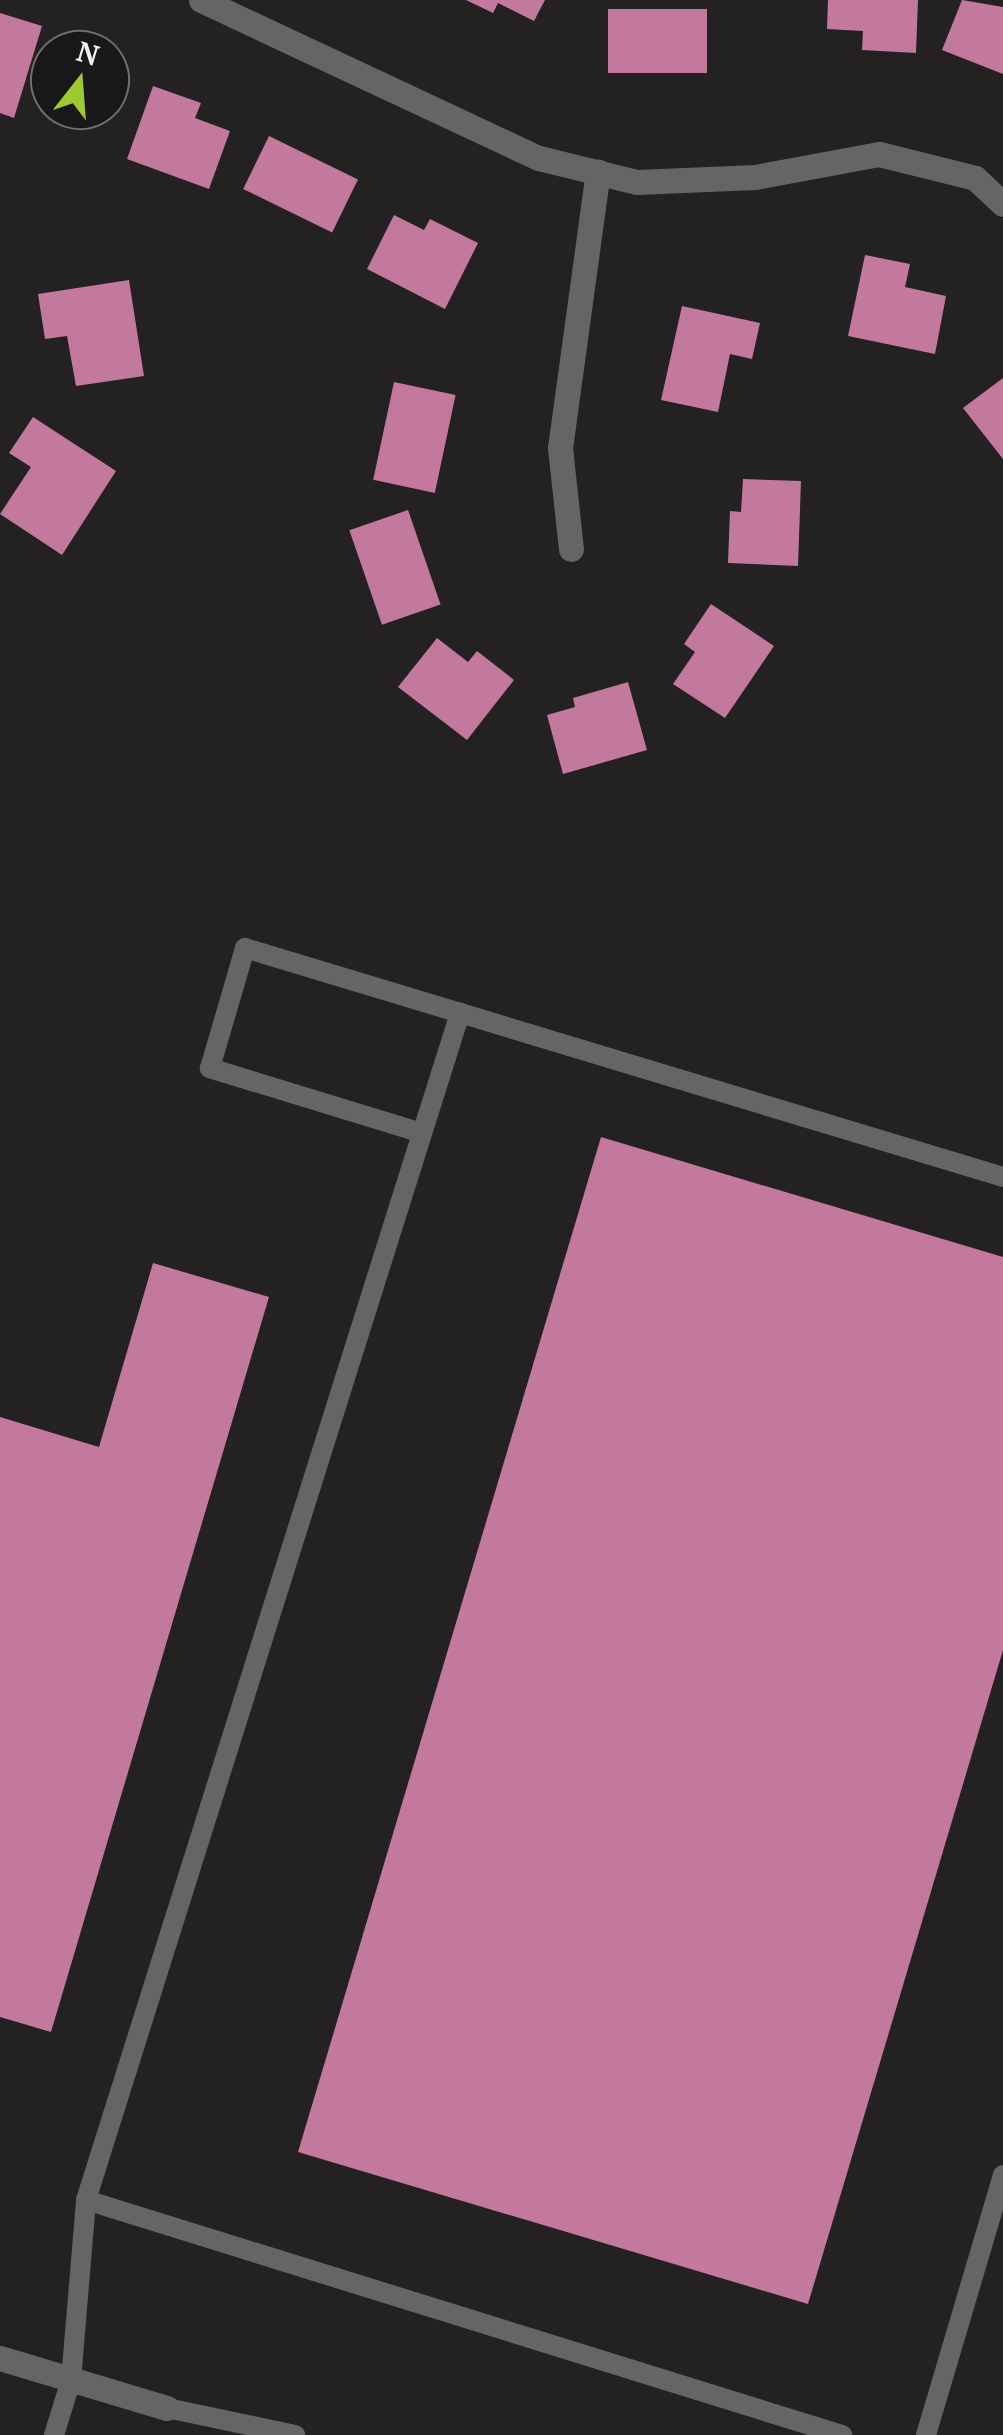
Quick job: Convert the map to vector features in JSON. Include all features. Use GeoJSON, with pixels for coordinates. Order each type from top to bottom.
{"type":"FeatureCollection","features":[{"type":"Feature","properties":{"kind":"street"},"geometry":{"type":"LineString","coordinates":[[200,0],[538,158],[637,182],[755,177],[879,154],[974,178],[1003,204]]}},
{"type":"Feature","properties":{"kind":"street"},"geometry":{"type":"LineString","coordinates":[[571,549],[560,448],[598,172]]}},
{"type":"Feature","properties":{"kind":"street"},"geometry":{"type":"LineString","coordinates":[[0,2358],[168,2408]]}},
{"type":"Feature","properties":{"kind":"lane"},"geometry":{"type":"LineString","coordinates":[[422,1133],[210,1068],[245,948],[1003,1177]]}},
{"type":"Feature","properties":{"kind":"lane"},"geometry":{"type":"LineString","coordinates":[[54,2435],[71,2380],[86,2200],[460,1013]]}},
{"type":"Feature","properties":{"kind":"lane"},"geometry":{"type":"LineString","coordinates":[[926,2435],[1003,2174]]}},
{"type":"Feature","properties":{"kind":"lane"},"geometry":{"type":"LineString","coordinates":[[86,2200],[842,2435]]}},
{"type":"Feature","properties":{"kind":"lane"},"geometry":{"type":"LineString","coordinates":[[168,2408],[295,2435]]}},
{"type":"Feature","properties":{"kind":"building"},"geometry":{"type":"Polygon","coordinates":[[[466,0],[545,0],[534,21],[498,3],[493,13],[466,0]]]}},
{"type":"Feature","properties":{"kind":"building"},"geometry":{"type":"Polygon","coordinates":[[[828,0],[918,0],[916,53],[862,50],[863,31],[827,29],[828,0]]]}},
{"type":"Feature","properties":{"kind":"building"},"geometry":{"type":"Polygon","coordinates":[[[962,0],[1003,7],[1003,74],[942,50],[962,0]]]}},
{"type":"Feature","properties":{"kind":"building"},"geometry":{"type":"Polygon","coordinates":[[[608,9],[707,9],[707,73],[608,73],[608,9]]]}},
{"type":"Feature","properties":{"kind":"building"},"geometry":{"type":"Polygon","coordinates":[[[0,13],[42,26],[41,30],[30,30],[30,65],[14,118],[0,113],[0,13]]]}},
{"type":"Feature","properties":{"kind":"building"},"geometry":{"type":"Polygon","coordinates":[[[153,86],[201,103],[195,118],[230,131],[209,189],[127,159],[153,86]]]}},
{"type":"Feature","properties":{"kind":"building"},"geometry":{"type":"Polygon","coordinates":[[[269,136],[358,179],[332,232],[243,189],[269,136]]]}},
{"type":"Feature","properties":{"kind":"building"},"geometry":{"type":"Polygon","coordinates":[[[394,215],[424,230],[430,219],[478,243],[445,309],[367,269],[394,215]]]}},
{"type":"Feature","properties":{"kind":"building"},"geometry":{"type":"Polygon","coordinates":[[[865,255],[910,264],[905,287],[946,296],[935,354],[848,336],[865,255]]]}},
{"type":"Feature","properties":{"kind":"building"},"geometry":{"type":"Polygon","coordinates":[[[129,280],[144,376],[76,386],[67,336],[45,339],[38,294],[129,280]]]}},
{"type":"Feature","properties":{"kind":"building"},"geometry":{"type":"Polygon","coordinates":[[[682,306],[760,323],[752,359],[730,354],[718,412],[661,400],[682,306]]]}},
{"type":"Feature","properties":{"kind":"building"},"geometry":{"type":"Polygon","coordinates":[[[1003,378],[1003,459],[963,408],[1003,378]]]}},
{"type":"Feature","properties":{"kind":"building"},"geometry":{"type":"Polygon","coordinates":[[[394,382],[456,395],[435,493],[373,480],[394,382]]]}},
{"type":"Feature","properties":{"kind":"building"},"geometry":{"type":"Polygon","coordinates":[[[33,417],[116,471],[62,555],[0,514],[31,467],[9,453],[33,417]]]}},
{"type":"Feature","properties":{"kind":"building"},"geometry":{"type":"Polygon","coordinates":[[[743,479],[801,481],[798,566],[728,563],[730,511],[741,512],[743,479]]]}},
{"type":"Feature","properties":{"kind":"building"},"geometry":{"type":"Polygon","coordinates":[[[408,510],[441,605],[382,625],[349,530],[408,510]]]}},
{"type":"Feature","properties":{"kind":"building"},"geometry":{"type":"Polygon","coordinates":[[[711,604],[774,646],[725,718],[673,684],[695,652],[684,644],[711,604]]]}},
{"type":"Feature","properties":{"kind":"building"},"geometry":{"type":"Polygon","coordinates":[[[437,638],[468,662],[477,651],[514,680],[467,740],[398,687],[437,638]]]}},
{"type":"Feature","properties":{"kind":"building"},"geometry":{"type":"Polygon","coordinates":[[[628,682],[647,750],[563,774],[547,715],[575,707],[573,698],[628,682]]]}},
{"type":"Feature","properties":{"kind":"building"},"geometry":{"type":"Polygon","coordinates":[[[601,1137],[1003,1257],[1003,1650],[808,2304],[298,2152],[601,1137]]]}},
{"type":"Feature","properties":{"kind":"building"},"geometry":{"type":"Polygon","coordinates":[[[153,1263],[269,1297],[51,2032],[0,2017],[0,1417],[99,1447],[153,1263]]]}}]}
